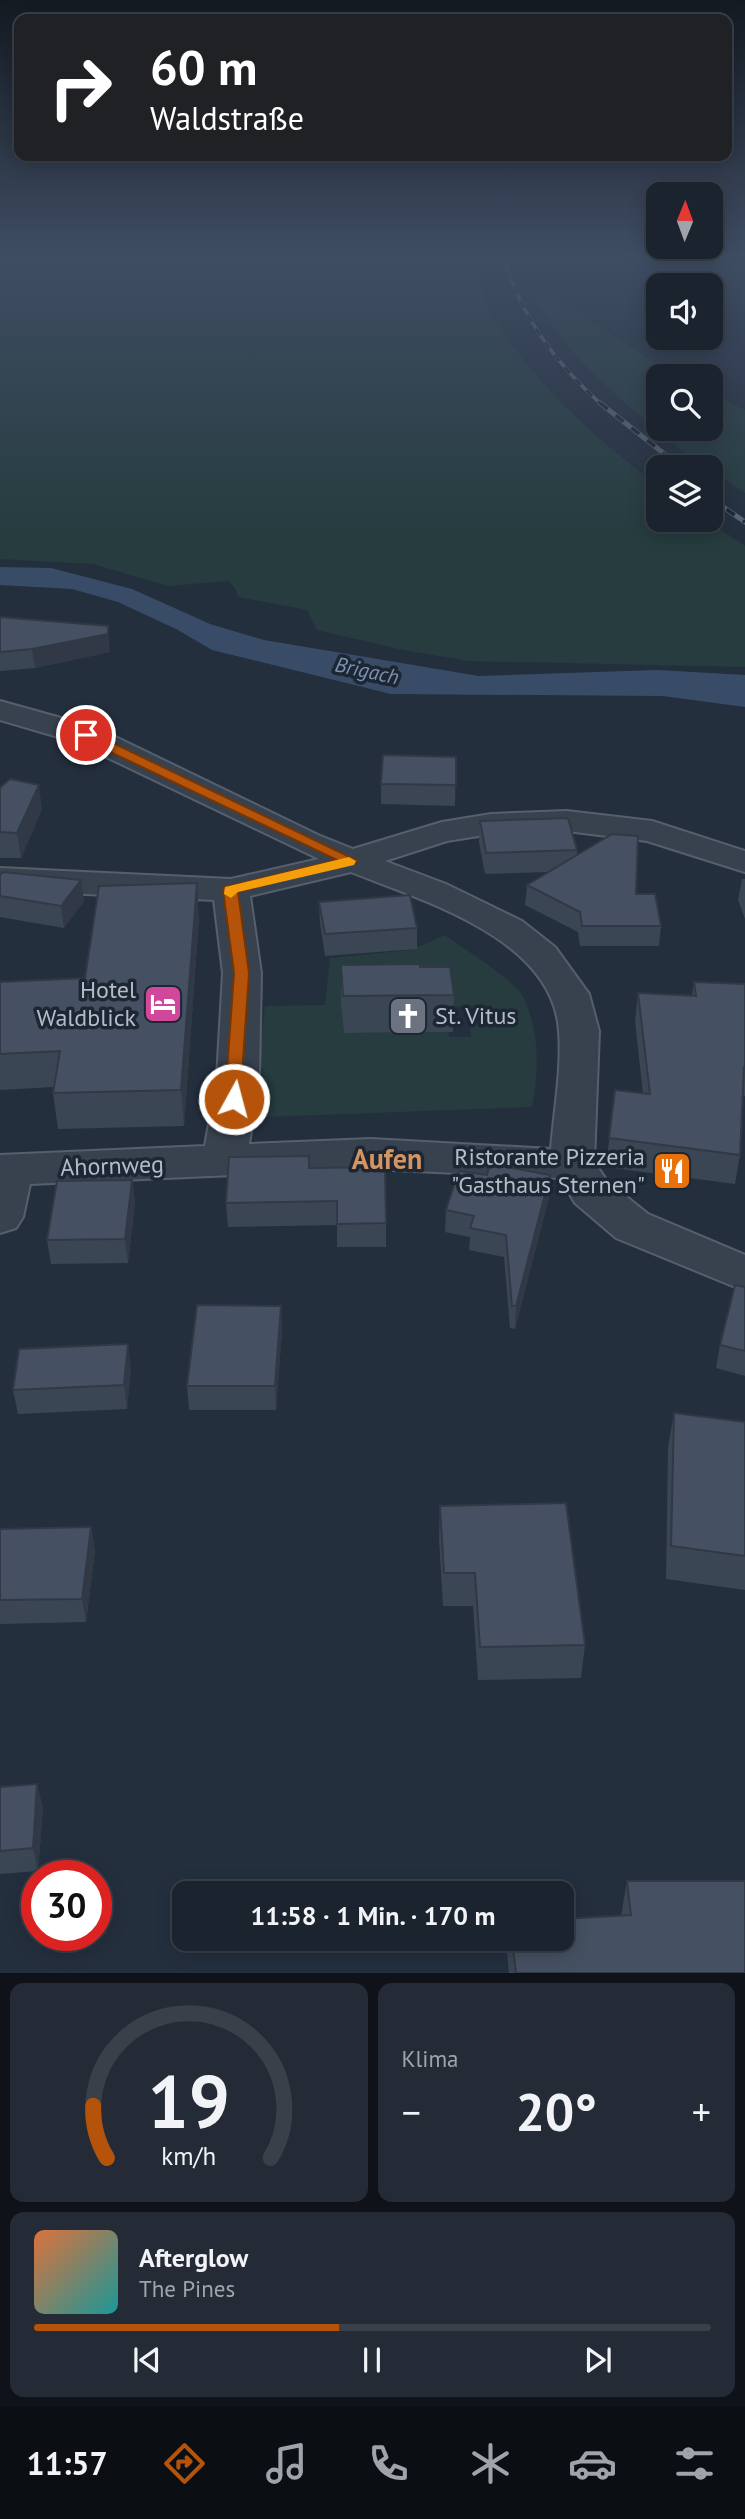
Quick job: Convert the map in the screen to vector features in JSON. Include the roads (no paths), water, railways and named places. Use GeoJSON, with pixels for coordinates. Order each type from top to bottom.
{"type":"FeatureCollection","features":[{"type":"Feature","properties":{"kind":"street"},"geometry":{"type":"LineString","coordinates":[[0,710],[86,735],[351,861],[433,892],[509,929],[542,955],[570,994],[579,1031],[572,1163],[590,1192],[632,1226],[745,1274]]}},
{"type":"Feature","properties":{"kind":"street"},"geometry":{"type":"LineString","coordinates":[[0,878],[231,890],[351,861],[442,832],[491,824],[567,821],[652,831],[745,862]]}},
{"type":"Feature","properties":{"kind":"street"},"geometry":{"type":"LineString","coordinates":[[223,1162],[238,1078],[242,973],[231,890]]}},
{"type":"Feature","properties":{"kind":"street","name":"Ahornweg"},"geometry":{"type":"LineString","coordinates":[[6,1171],[371,1154],[538,1164],[572,1163]]}},
{"type":"Feature","properties":{"kind":"street"},"geometry":{"type":"LineString","coordinates":[[0,1217],[6,1171]]}},
{"type":"Feature","properties":{"kind":"water","name":"Brigach"},"geometry":{"type":"Polygon","coordinates":[[[0,567],[51,568],[132,589],[210,624],[264,640],[479,676],[657,670],[745,675],[745,707],[663,696],[391,694],[212,650],[178,630],[118,602],[72,589],[0,585],[0,567]]]}},
{"type":"Feature","properties":{"kind":"railway"},"geometry":{"type":"LineString","coordinates":[[550,348],[569,372],[602,405]]}},
{"type":"Feature","properties":{"kind":"railway"},"geometry":{"type":"LineString","coordinates":[[600,403],[666,455]]}},
{"type":"Feature","properties":{"kind":"railway"},"geometry":{"type":"LineString","coordinates":[[723,507],[745,522]]}},
{"type":"Feature","properties":{"kind":"place","name":"Hotel Waldblick"},"geometry":{"type":"Point","coordinates":[163,1004]}},
{"type":"Feature","properties":{"kind":"place","name":"St. Vitus"},"geometry":{"type":"Point","coordinates":[408,1016]}},
{"type":"Feature","properties":{"kind":"place","name":"Ristorante Pizzeria \"Gasthaus Sternen\""},"geometry":{"type":"Point","coordinates":[672,1171]}},
{"type":"Feature","properties":{"kind":"district","name":"Aufen"},"geometry":{"type":"Point","coordinates":[387,1159]}}]}
